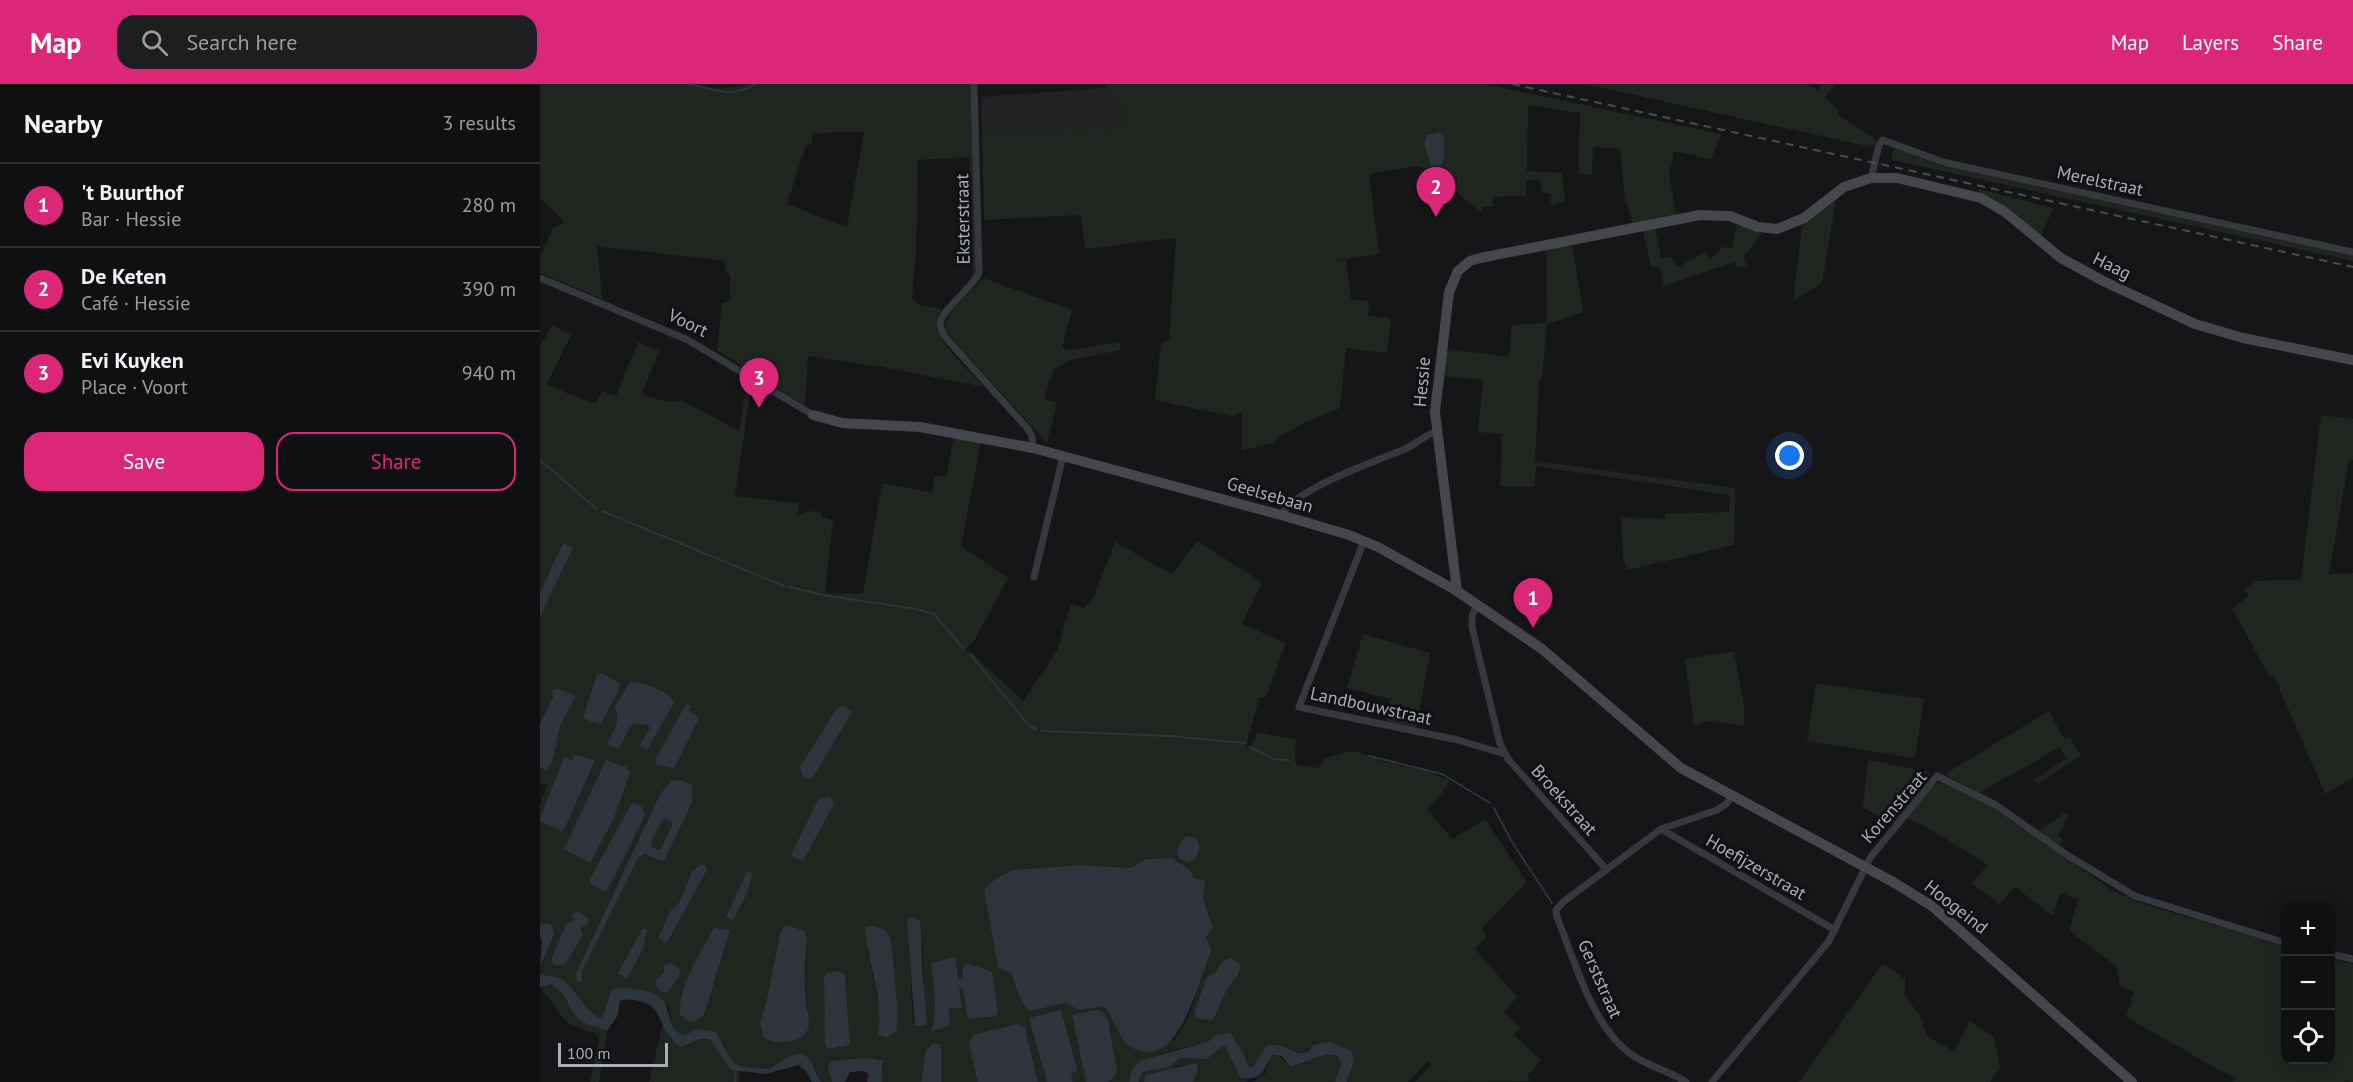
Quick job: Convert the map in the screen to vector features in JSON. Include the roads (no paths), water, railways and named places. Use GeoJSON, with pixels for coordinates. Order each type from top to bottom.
{"type":"FeatureCollection","features":[{"type":"Feature","properties":{"kind":"street","name":"Eksterstraat"},"geometry":{"type":"LineString","coordinates":[[975,84],[979,273],[970,287],[944,313],[940,320],[940,328],[945,337],[1027,428],[1032,436],[1033,448]]}},
{"type":"Feature","properties":{"kind":"street","name":"Merelstraat"},"geometry":{"type":"LineString","coordinates":[[1871,178],[1882,140],[1893,142],[1943,162],[2353,252]]}},
{"type":"Feature","properties":{"kind":"street","name":"Haag"},"geometry":{"type":"LineString","coordinates":[[1871,178],[1897,178],[1981,198],[2005,212],[2061,258],[2195,324],[2243,338],[2353,360]]}},
{"type":"Feature","properties":{"kind":"street","name":"Hessie"},"geometry":{"type":"LineString","coordinates":[[1457,591],[1435,412],[1449,292],[1458,271],[1470,261],[1700,215],[1721,214],[1758,227],[1777,229],[1804,218],[1844,187],[1871,178]]}},
{"type":"Feature","properties":{"kind":"street","name":"Voort"},"geometry":{"type":"LineString","coordinates":[[540,278],[688,340],[722,358],[813,415]]}},
{"type":"Feature","properties":{"kind":"street","name":"Geelsebaan"},"geometry":{"type":"LineString","coordinates":[[813,415],[842,423],[920,427],[1033,448],[1281,514],[1364,541],[1457,591]]}},
{"type":"Feature","properties":{"kind":"street"},"geometry":{"type":"LineString","coordinates":[[1281,514],[1286,505],[1300,497],[1347,472],[1408,448],[1437,430]]}},
{"type":"Feature","properties":{"kind":"street"},"geometry":{"type":"LineString","coordinates":[[1034,577],[1064,456]]}},
{"type":"Feature","properties":{"kind":"street","name":"Landbouwstraat"},"geometry":{"type":"LineString","coordinates":[[1364,541],[1299,706],[1458,740],[1505,754]]}},
{"type":"Feature","properties":{"kind":"street"},"geometry":{"type":"LineString","coordinates":[[1457,591],[1542,650],[1671,761],[1732,796],[1717,810],[1661,829],[1607,870]]}},
{"type":"Feature","properties":{"kind":"street","name":"Broekstraat"},"geometry":{"type":"LineString","coordinates":[[1477,605],[1472,616],[1472,627],[1496,734],[1505,754],[1607,870]]}},
{"type":"Feature","properties":{"kind":"street","name":"Korenstraat"},"geometry":{"type":"LineString","coordinates":[[1712,1082],[1820,952],[1835,930],[1870,858],[1937,776],[1996,805],[2054,847],[2127,892],[2281,940]]}},
{"type":"Feature","properties":{"kind":"street","name":"Hoogeind"},"geometry":{"type":"LineString","coordinates":[[1732,796],[1932,906],[2132,1082]]}},
{"type":"Feature","properties":{"kind":"street","name":"Hoefijzerstraat"},"geometry":{"type":"LineString","coordinates":[[1661,829],[1835,930]]}},
{"type":"Feature","properties":{"kind":"street","name":"Gerststraat"},"geometry":{"type":"LineString","coordinates":[[1607,870],[1563,902],[1556,910],[1557,917],[1597,1013],[1609,1034],[1632,1054],[1686,1082]]}},
{"type":"Feature","properties":{"kind":"street"},"geometry":{"type":"LineString","coordinates":[[2335,955],[2353,959]]}},
{"type":"Feature","properties":{"kind":"waterway"},"geometry":{"type":"LineString","coordinates":[[689,84],[723,92],[747,89],[755,84]]}},
{"type":"Feature","properties":{"kind":"waterway"},"geometry":{"type":"LineString","coordinates":[[540,460],[597,509]]}},
{"type":"Feature","properties":{"kind":"waterway"},"geometry":{"type":"LineString","coordinates":[[602,511],[784,586]]}},
{"type":"Feature","properties":{"kind":"waterway"},"geometry":{"type":"LineString","coordinates":[[790,587],[822,595],[916,609],[934,614],[963,648]]}},
{"type":"Feature","properties":{"kind":"waterway"},"geometry":{"type":"LineString","coordinates":[[971,655],[1029,726],[1036,729]]}},
{"type":"Feature","properties":{"kind":"waterway"},"geometry":{"type":"LineString","coordinates":[[1042,731],[1170,736],[1245,743]]}},
{"type":"Feature","properties":{"kind":"waterway"},"geometry":{"type":"LineString","coordinates":[[1250,747],[1274,759],[1289,760]]}},
{"type":"Feature","properties":{"kind":"waterway"},"geometry":{"type":"LineString","coordinates":[[1369,756],[1442,774],[1490,803]]}},
{"type":"Feature","properties":{"kind":"waterway"},"geometry":{"type":"LineString","coordinates":[[1494,808],[1512,842],[1552,903]]}},
{"type":"Feature","properties":{"kind":"waterway"},"geometry":{"type":"LineString","coordinates":[[735,1082],[736,1070]]}},
{"type":"Feature","properties":{"kind":"railway"},"geometry":{"type":"LineString","coordinates":[[1512,84],[2353,267]]}},
{"type":"Feature","properties":{"kind":"place","name":"De Keten"},"geometry":{"type":"Point","coordinates":[1436,217]}},
{"type":"Feature","properties":{"kind":"place","name":"Evi Kuyken"},"geometry":{"type":"Point","coordinates":[759,408]}},
{"type":"Feature","properties":{"kind":"place","name":"'t Buurthof"},"geometry":{"type":"Point","coordinates":[1533,628]}}]}
